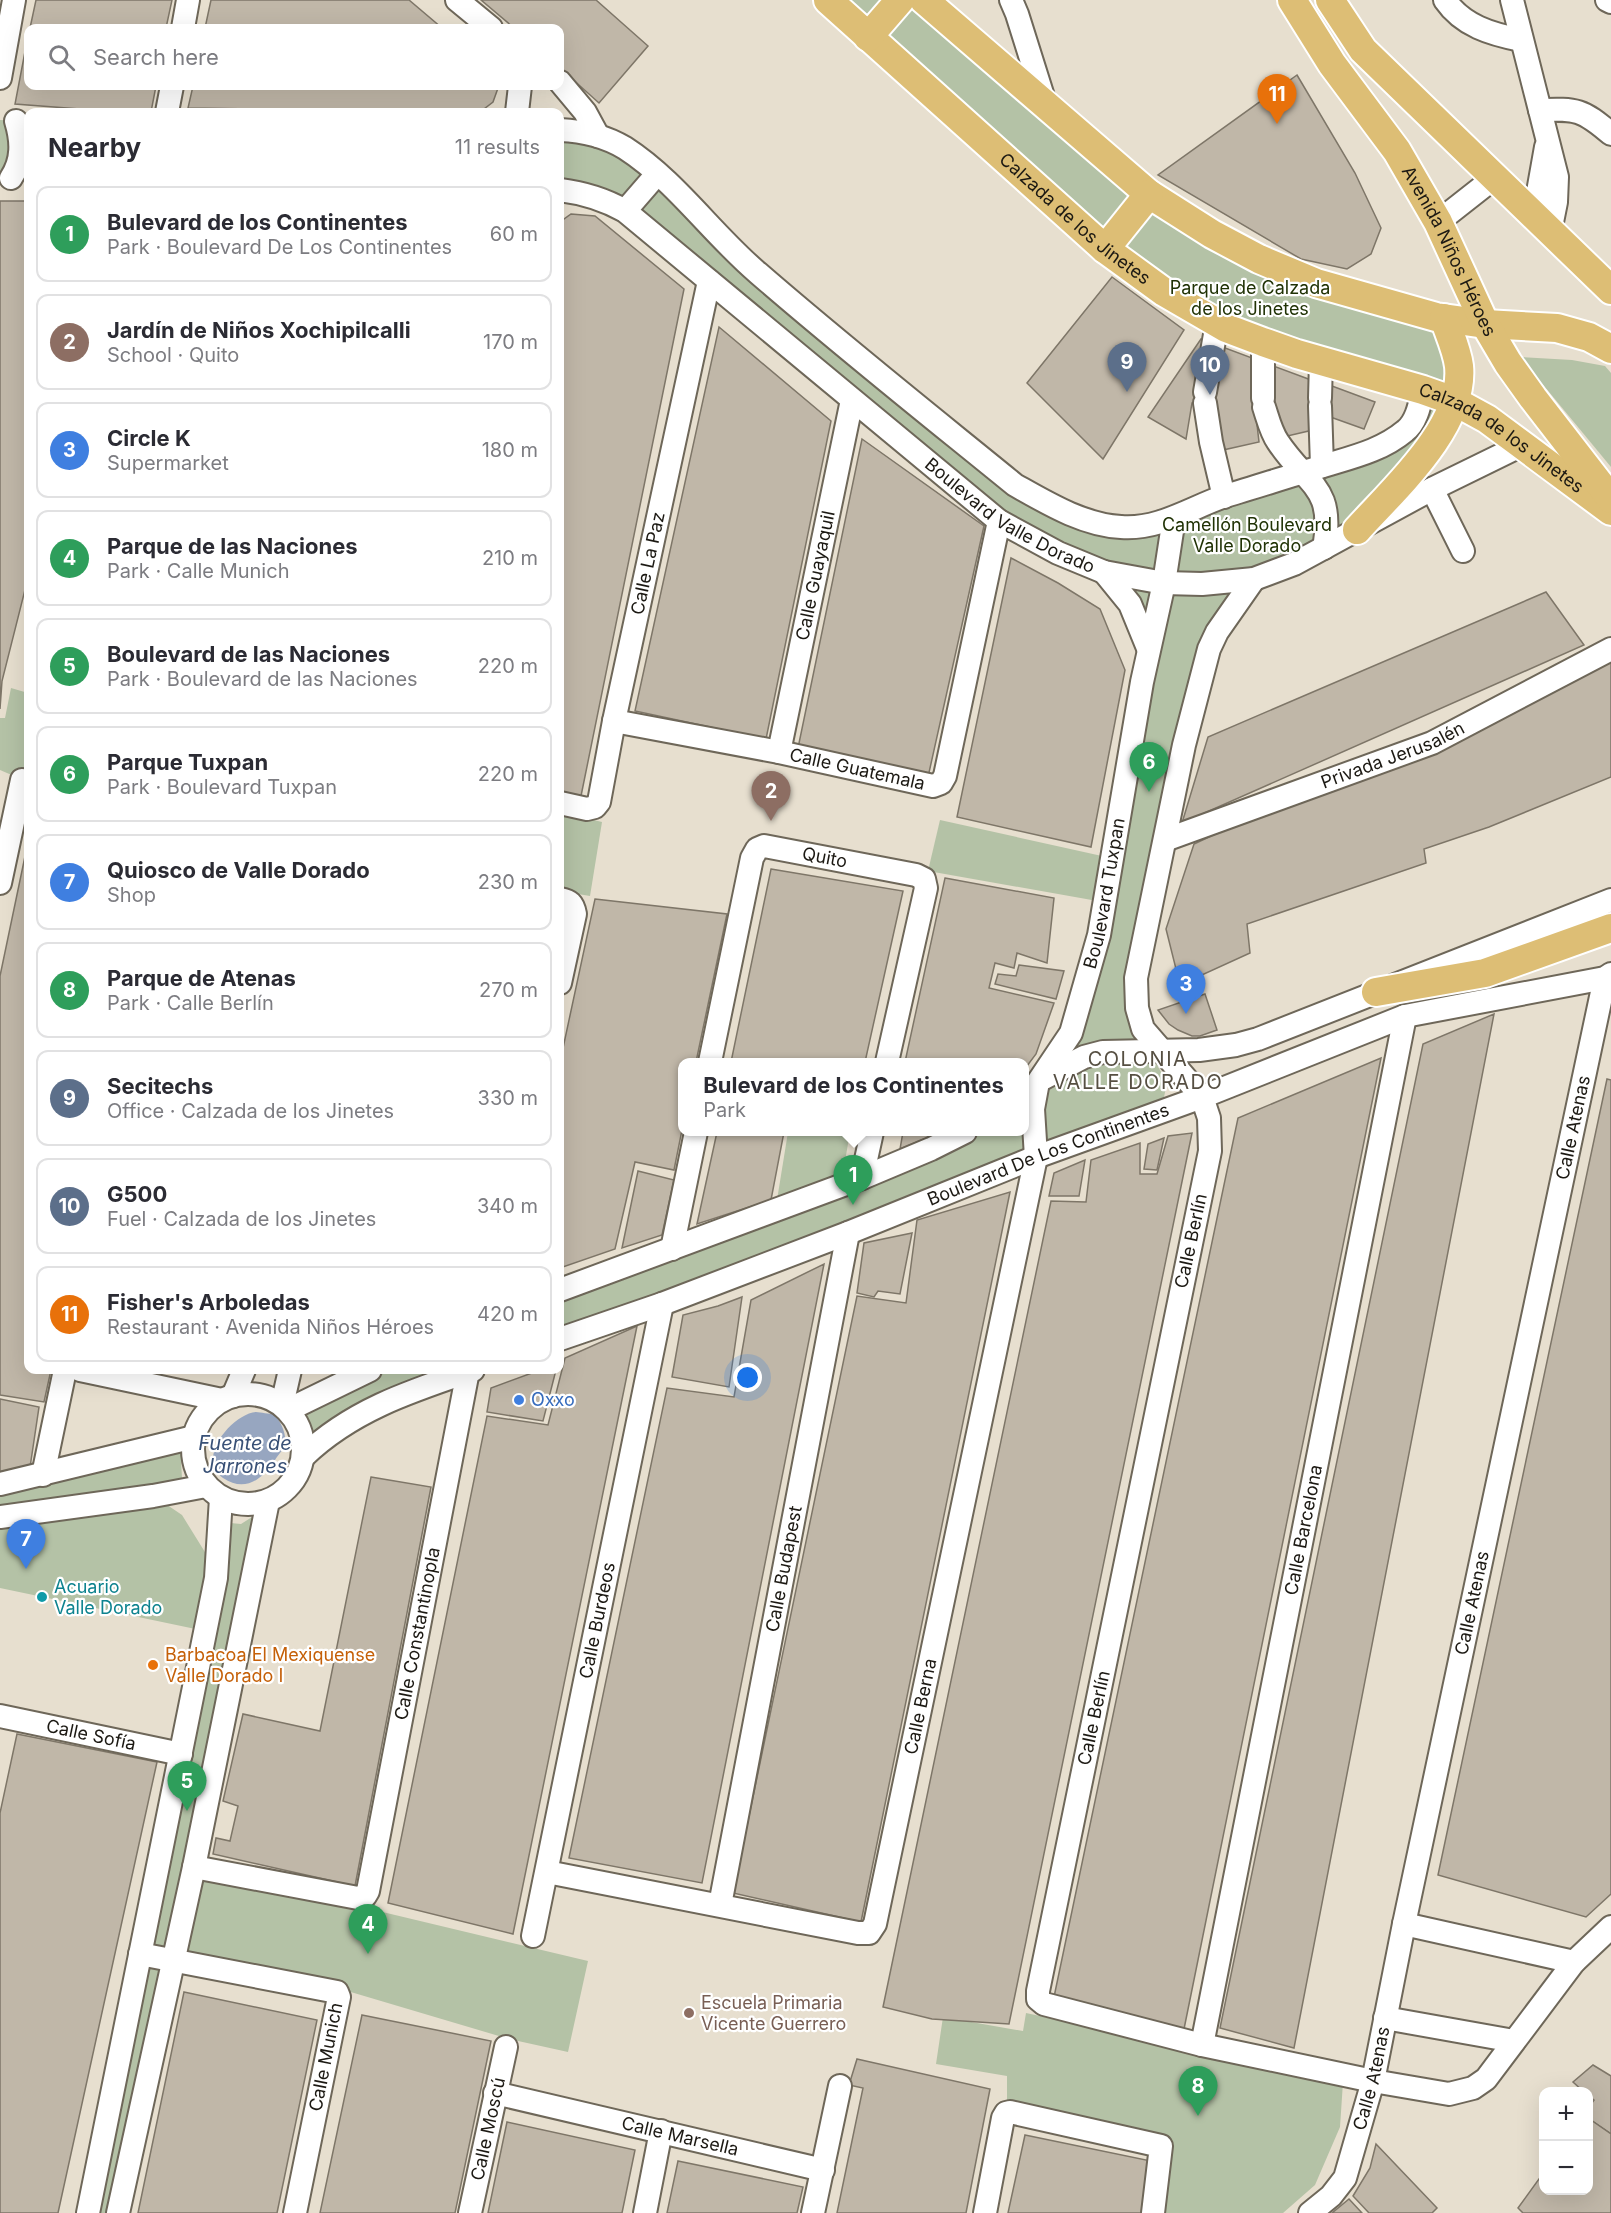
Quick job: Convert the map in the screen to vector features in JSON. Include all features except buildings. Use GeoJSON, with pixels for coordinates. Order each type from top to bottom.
{"type":"FeatureCollection","features":[{"type":"Feature","properties":{"kind":"main road","name":"Calzada de los Jinetes"},"geometry":{"type":"LineString","coordinates":[[828,0],[1105,249],[1164,292],[1217,322],[1263,342],[1454,401],[1487,419],[1611,511]]}},
{"type":"Feature","properties":{"kind":"main road"},"geometry":{"type":"LineString","coordinates":[[868,36],[900,0]]}},
{"type":"Feature","properties":{"kind":"main road"},"geometry":{"type":"LineString","coordinates":[[924,0],[1149,194],[1212,234],[1259,259],[1316,283],[1444,318],[1485,324],[1557,328],[1589,337],[1611,349]]}},
{"type":"Feature","properties":{"kind":"main road","name":"Avenida Niños Héroes"},"geometry":{"type":"LineString","coordinates":[[1292,0],[1332,64],[1397,151],[1438,222],[1485,324],[1508,363],[1611,499]]}},
{"type":"Feature","properties":{"kind":"main road"},"geometry":{"type":"LineString","coordinates":[[1330,0],[1363,50],[1611,290]]}},
{"type":"Feature","properties":{"kind":"main road"},"geometry":{"type":"LineString","coordinates":[[1105,249],[1149,194]]}},
{"type":"Feature","properties":{"kind":"main road"},"geometry":{"type":"LineString","coordinates":[[1357,530],[1419,461],[1444,424],[1454,401],[1459,366],[1444,318]]}},
{"type":"Feature","properties":{"kind":"main road"},"geometry":{"type":"LineString","coordinates":[[1376,992],[1485,973],[1611,927]]}},
{"type":"Feature","properties":{"kind":"street"},"geometry":{"type":"LineString","coordinates":[[0,78],[14,0]]}},
{"type":"Feature","properties":{"kind":"street"},"geometry":{"type":"LineString","coordinates":[[184,24],[188,0]]}},
{"type":"Feature","properties":{"kind":"street"},"geometry":{"type":"LineString","coordinates":[[457,0],[486,24]]}},
{"type":"Feature","properties":{"kind":"street"},"geometry":{"type":"LineString","coordinates":[[1011,0],[1045,103]]}},
{"type":"Feature","properties":{"kind":"street"},"geometry":{"type":"LineString","coordinates":[[1445,0],[1462,18],[1478,29],[1521,40]]}},
{"type":"Feature","properties":{"kind":"street"},"geometry":{"type":"LineString","coordinates":[[1512,0],[1557,177],[1556,202],[1541,223]]}},
{"type":"Feature","properties":{"kind":"street"},"geometry":{"type":"LineString","coordinates":[[1607,0],[1611,3]]}},
{"type":"Feature","properties":{"kind":"street"},"geometry":{"type":"LineString","coordinates":[[564,87],[585,112],[598,136]]}},
{"type":"Feature","properties":{"kind":"street"},"geometry":{"type":"LineString","coordinates":[[168,108],[171,90]]}},
{"type":"Feature","properties":{"kind":"street"},"geometry":{"type":"LineString","coordinates":[[517,108],[520,90]]}},
{"type":"Feature","properties":{"kind":"street"},"geometry":{"type":"LineString","coordinates":[[1540,110],[1580,111],[1611,134]]}},
{"type":"Feature","properties":{"kind":"street"},"geometry":{"type":"LineString","coordinates":[[13,178],[21,148],[15,120]]}},
{"type":"Feature","properties":{"kind":"street","name":"Boulevard Valle Dorado"},"geometry":{"type":"LineString","coordinates":[[564,131],[598,136],[614,141],[628,150],[657,174],[756,272],[1015,485],[1055,507],[1087,520],[1120,527],[1145,526],[1174,518],[1224,497],[1376,450],[1408,429],[1417,414],[1423,390]]}},
{"type":"Feature","properties":{"kind":"street"},"geometry":{"type":"LineString","coordinates":[[626,211],[657,174]]}},
{"type":"Feature","properties":{"kind":"street"},"geometry":{"type":"LineString","coordinates":[[1438,222],[1494,177]]}},
{"type":"Feature","properties":{"kind":"street","name":"Boulevard Valle Dorado"},"geometry":{"type":"LineString","coordinates":[[564,190],[604,199],[626,211],[999,521],[1058,553],[1104,572],[1164,583],[1202,584],[1254,579],[1294,564],[1432,489],[1522,445]]}},
{"type":"Feature","properties":{"kind":"street","name":"Calle La Paz"},"geometry":{"type":"LineString","coordinates":[[564,804],[587,809],[595,807],[599,802],[614,720],[709,281]]}},
{"type":"Feature","properties":{"kind":"street"},"geometry":{"type":"LineString","coordinates":[[1217,322],[1205,397],[1211,442],[1224,497]]}},
{"type":"Feature","properties":{"kind":"street"},"geometry":{"type":"LineString","coordinates":[[1263,342],[1263,403],[1276,440],[1311,470]]}},
{"type":"Feature","properties":{"kind":"street"},"geometry":{"type":"LineString","coordinates":[[1321,361],[1320,402],[1311,470],[1313,484],[1323,498],[1328,513],[1324,548]]}},
{"type":"Feature","properties":{"kind":"street","name":"Calle Guayaquil"},"geometry":{"type":"LineString","coordinates":[[779,752],[852,400]]}},
{"type":"Feature","properties":{"kind":"street"},"geometry":{"type":"LineString","coordinates":[[1432,489],[1463,551]]}},
{"type":"Feature","properties":{"kind":"street","name":"Boulevard Tuxpan"},"geometry":{"type":"LineString","coordinates":[[1036,1157],[1031,1087],[1071,1034],[1099,935],[1148,648],[1164,583],[1174,518]]}},
{"type":"Feature","properties":{"kind":"street","name":"Calle Guatemala"},"geometry":{"type":"LineString","coordinates":[[614,720],[779,752],[933,786],[941,783],[945,776],[999,521]]}},
{"type":"Feature","properties":{"kind":"street"},"geometry":{"type":"LineString","coordinates":[[1104,572],[1130,604],[1148,648]]}},
{"type":"Feature","properties":{"kind":"street"},"geometry":{"type":"LineString","coordinates":[[1202,1097],[1143,1029],[1137,1008],[1136,978],[1186,734],[1211,641],[1254,579]]}},
{"type":"Feature","properties":{"kind":"street","name":"Privada Jerusalén"},"geometry":{"type":"LineString","coordinates":[[1165,840],[1432,743],[1611,649]]}},
{"type":"Feature","properties":{"kind":"street"},"geometry":{"type":"LineString","coordinates":[[0,883],[22,780],[24,781]]}},
{"type":"Feature","properties":{"kind":"street","name":"Quito"},"geometry":{"type":"LineString","coordinates":[[711,1058],[752,858],[757,849],[764,846],[916,875],[924,879],[926,888],[888,1058]]}},
{"type":"Feature","properties":{"kind":"street"},"geometry":{"type":"LineString","coordinates":[[564,900],[574,906],[575,914],[564,965]]}},
{"type":"Feature","properties":{"kind":"street"},"geometry":{"type":"LineString","coordinates":[[1031,1087],[1061,1067],[1103,1052],[1199,1050],[1236,1045],[1258,1039],[1611,900]]}},
{"type":"Feature","properties":{"kind":"street","name":"Boulevard De Los Continentes"},"geometry":{"type":"LineString","coordinates":[[564,1338],[662,1304],[848,1233],[1036,1157],[1202,1097],[1405,1016],[1608,976]]}},
{"type":"Feature","properties":{"kind":"street","name":"Calle Atenas"},"geometry":{"type":"LineString","coordinates":[[1310,2213],[1331,2196],[1345,2178],[1373,2081],[1404,1924],[1608,976]]}},
{"type":"Feature","properties":{"kind":"street","name":"Calle Barcelona"},"geometry":{"type":"LineString","coordinates":[[1202,2045],[1405,1016]]}},
{"type":"Feature","properties":{"kind":"street","name":"Calle Berlín"},"geometry":{"type":"LineString","coordinates":[[1202,1097],[1209,1118],[1210,1151],[1038,1999],[1044,2004],[1202,2045],[1373,2081],[1449,2094],[1473,2088],[1486,2079],[1574,1962],[1611,1927]]}},
{"type":"Feature","properties":{"kind":"street"},"geometry":{"type":"LineString","coordinates":[[672,1249],[695,1136]]}},
{"type":"Feature","properties":{"kind":"street"},"geometry":{"type":"LineString","coordinates":[[862,1178],[871,1136]]}},
{"type":"Feature","properties":{"kind":"street"},"geometry":{"type":"LineString","coordinates":[[564,1289],[862,1178],[931,1149],[956,1136]]}},
{"type":"Feature","properties":{"kind":"street","name":"Calle Berna"},"geometry":{"type":"LineString","coordinates":[[547,1872],[858,1934],[869,1933],[875,1924],[1036,1157]]}},
{"type":"Feature","properties":{"kind":"street","name":"Calle Budapest"},"geometry":{"type":"LineString","coordinates":[[720,1905],[848,1233]]}},
{"type":"Feature","properties":{"kind":"street","name":"Calle Burdeos"},"geometry":{"type":"LineString","coordinates":[[533,1936],[662,1304]]}},
{"type":"Feature","properties":{"kind":"street"},"geometry":{"type":"LineString","coordinates":[[43,1475],[64,1374]]}},
{"type":"Feature","properties":{"kind":"street"},"geometry":{"type":"LineString","coordinates":[[101,1374],[228,1398],[250,1394],[267,1397],[285,1407],[301,1431],[304,1456],[300,1470],[281,1494],[268,1501],[252,1504],[236,1503],[214,1492],[197,1471],[193,1454],[194,1437],[204,1416],[228,1398],[242,1374]]}},
{"type":"Feature","properties":{"kind":"street"},"geometry":{"type":"LineString","coordinates":[[285,1407],[289,1374]]}},
{"type":"Feature","properties":{"kind":"street"},"geometry":{"type":"LineString","coordinates":[[285,1407],[361,1374]]}},
{"type":"Feature","properties":{"kind":"street"},"geometry":{"type":"LineString","coordinates":[[304,1456],[324,1437],[370,1409],[460,1374]]}},
{"type":"Feature","properties":{"kind":"street","name":"Calle Constantinopla"},"geometry":{"type":"LineString","coordinates":[[194,1867],[358,1898],[365,1896],[368,1891],[469,1374]]}},
{"type":"Feature","properties":{"kind":"street"},"geometry":{"type":"LineString","coordinates":[[0,1484],[194,1437]]}},
{"type":"Feature","properties":{"kind":"street"},"geometry":{"type":"LineString","coordinates":[[0,1517],[153,1496],[214,1492]]}},
{"type":"Feature","properties":{"kind":"street"},"geometry":{"type":"LineString","coordinates":[[88,2213],[216,1578],[214,1492]]}},
{"type":"Feature","properties":{"kind":"street"},"geometry":{"type":"LineString","coordinates":[[118,2213],[194,1867],[268,1501]]}},
{"type":"Feature","properties":{"kind":"street","name":"Calle Sofía"},"geometry":{"type":"LineString","coordinates":[[0,1716],[181,1754]]}},
{"type":"Feature","properties":{"kind":"street"},"geometry":{"type":"LineString","coordinates":[[1404,1924],[1574,1962]]}},
{"type":"Feature","properties":{"kind":"street","name":"Calle Munich"},"geometry":{"type":"LineString","coordinates":[[140,1954],[337,1992],[339,1997],[295,2213]]}},
{"type":"Feature","properties":{"kind":"street"},"geometry":{"type":"LineString","coordinates":[[1385,2018],[1514,2041]]}},
{"type":"Feature","properties":{"kind":"street","name":"Calle Moscú"},"geometry":{"type":"LineString","coordinates":[[470,2213],[506,2047]]}},
{"type":"Feature","properties":{"kind":"street"},"geometry":{"type":"LineString","coordinates":[[813,2213],[840,2086]]}},
{"type":"Feature","properties":{"kind":"street","name":"Calle Marsella"},"geometry":{"type":"LineString","coordinates":[[495,2093],[823,2170]]}},
{"type":"Feature","properties":{"kind":"street"},"geometry":{"type":"LineString","coordinates":[[985,2213],[1003,2118],[1010,2112],[1161,2146],[1153,2213]]}},
{"type":"Feature","properties":{"kind":"street"},"geometry":{"type":"LineString","coordinates":[[645,2213],[662,2131]]}},
{"type":"Feature","properties":{"kind":"green space","name":"Parque de Calzada de los Jinetes"},"geometry":{"type":"Polygon","coordinates":[[[832,0],[918,0],[1145,197],[1442,320],[1451,398],[1234,330],[1105,246],[832,0]]]}},
{"type":"Feature","properties":{"kind":"green space"},"geometry":{"type":"Polygon","coordinates":[[[0,120],[24,121],[24,179],[0,178],[0,120]]]}},
{"type":"Feature","properties":{"kind":"green space","name":"Camellón Boulevard Valle Dorado"},"geometry":{"type":"Polygon","coordinates":[[[564,134],[599,137],[1015,488],[1120,529],[1301,476],[1322,500],[1322,546],[1254,576],[1105,570],[1000,519],[627,210],[564,189],[564,134]]]}},
{"type":"Feature","properties":{"kind":"green space"},"geometry":{"type":"Polygon","coordinates":[[[1520,357],[1572,360],[1605,366],[1611,373],[1611,467],[1520,357]]]}},
{"type":"Feature","properties":{"kind":"green space","name":"Camellón Boulevard Valle Dorado"},"geometry":{"type":"Polygon","coordinates":[[[1423,392],[1451,403],[1442,426],[1326,545],[1303,473],[1376,451],[1423,392]]]}},
{"type":"Feature","properties":{"kind":"green space"},"geometry":{"type":"Polygon","coordinates":[[[1108,574],[1251,581],[1217,631],[1135,977],[1158,1051],[1084,1056],[1065,1047],[1149,648],[1108,574]]]}},
{"type":"Feature","properties":{"kind":"green space"},"geometry":{"type":"Polygon","coordinates":[[[11,688],[24,692],[24,780],[0,770],[0,718],[5,718],[11,688]]]}},
{"type":"Feature","properties":{"kind":"green space"},"geometry":{"type":"Polygon","coordinates":[[[564,813],[602,822],[590,896],[564,892],[564,813]]]}},
{"type":"Feature","properties":{"kind":"green space"},"geometry":{"type":"Polygon","coordinates":[[[940,820],[1111,858],[1103,902],[928,871],[940,820]]]}},
{"type":"Feature","properties":{"kind":"green space"},"geometry":{"type":"Polygon","coordinates":[[[1151,1056],[1165,1081],[1165,1094],[1159,1109],[564,1335],[564,1290],[962,1136],[1029,1136],[1029,1094],[1085,1059],[1151,1056]]]}},
{"type":"Feature","properties":{"kind":"green space"},"geometry":{"type":"Polygon","coordinates":[[[787,1136],[849,1136],[843,1173],[777,1200],[787,1136]]]}},
{"type":"Feature","properties":{"kind":"green space"},"geometry":{"type":"Polygon","coordinates":[[[364,1374],[456,1374],[379,1400],[309,1435],[296,1406],[364,1374]]]}},
{"type":"Feature","properties":{"kind":"green space"},"geometry":{"type":"Polygon","coordinates":[[[189,1444],[181,1460],[182,1478],[192,1486],[154,1496],[182,1515],[208,1557],[220,1522],[241,1524],[263,1510],[194,1867],[588,1961],[568,2052],[509,2039],[344,1990],[174,1961],[118,2213],[88,2213],[205,1631],[0,1588],[0,1485],[189,1444]]]}},
{"type":"Feature","properties":{"kind":"green space"},"geometry":{"type":"Polygon","coordinates":[[[1026,2013],[1343,2082],[1340,2127],[1315,2185],[1283,2213],[1157,2213],[1165,2139],[1007,2106],[1007,2076],[936,2064],[943,2017],[1023,2031],[1026,2013]]]}},
{"type":"Feature","properties":{"kind":"water","name":"Fuente de Jarrones"},"geometry":{"type":"Polygon","coordinates":[[[256,1412],[277,1417],[284,1433],[284,1446],[270,1467],[259,1478],[246,1484],[231,1482],[215,1470],[213,1460],[215,1449],[220,1439],[237,1420],[256,1412]]]}},
{"type":"Feature","properties":{"kind":"place","name":"Fisher's Arboledas"},"geometry":{"type":"Point","coordinates":[1277,124]}},
{"type":"Feature","properties":{"kind":"place","name":"Secitechs"},"geometry":{"type":"Point","coordinates":[1127,392]}},
{"type":"Feature","properties":{"kind":"place","name":"G500"},"geometry":{"type":"Point","coordinates":[1210,395]}},
{"type":"Feature","properties":{"kind":"place","name":"Parque Tuxpan"},"geometry":{"type":"Point","coordinates":[1149,792]}},
{"type":"Feature","properties":{"kind":"place","name":"Jardín de Niños Xochipilcalli"},"geometry":{"type":"Point","coordinates":[771,821]}},
{"type":"Feature","properties":{"kind":"place","name":"Circle K"},"geometry":{"type":"Point","coordinates":[1186,1014]}},
{"type":"Feature","properties":{"kind":"place","name":"Bulevard de los Continentes"},"geometry":{"type":"Point","coordinates":[853,1205]}},
{"type":"Feature","properties":{"kind":"place","name":"Oxxo"},"geometry":{"type":"Point","coordinates":[519,1400]}},
{"type":"Feature","properties":{"kind":"place","name":"Quiosco de Valle Dorado"},"geometry":{"type":"Point","coordinates":[26,1569]}},
{"type":"Feature","properties":{"kind":"place","name":"Acuario Valle Dorado"},"geometry":{"type":"Point","coordinates":[42,1597]}},
{"type":"Feature","properties":{"kind":"place","name":"Barbacoa El Mexiquense Valle Dorado I"},"geometry":{"type":"Point","coordinates":[153,1665]}},
{"type":"Feature","properties":{"kind":"place","name":"Boulevard de las Naciones"},"geometry":{"type":"Point","coordinates":[187,1811]}},
{"type":"Feature","properties":{"kind":"place","name":"Parque de las Naciones"},"geometry":{"type":"Point","coordinates":[368,1954]}},
{"type":"Feature","properties":{"kind":"place","name":"Escuela Primaria Vicente Guerrero"},"geometry":{"type":"Point","coordinates":[689,2013]}},
{"type":"Feature","properties":{"kind":"place","name":"Parque de Atenas"},"geometry":{"type":"Point","coordinates":[1198,2116]}},
{"type":"Feature","properties":{"kind":"district","name":"COLONIA VALLE DORADO"},"geometry":{"type":"Point","coordinates":[1138,1070]}}]}
